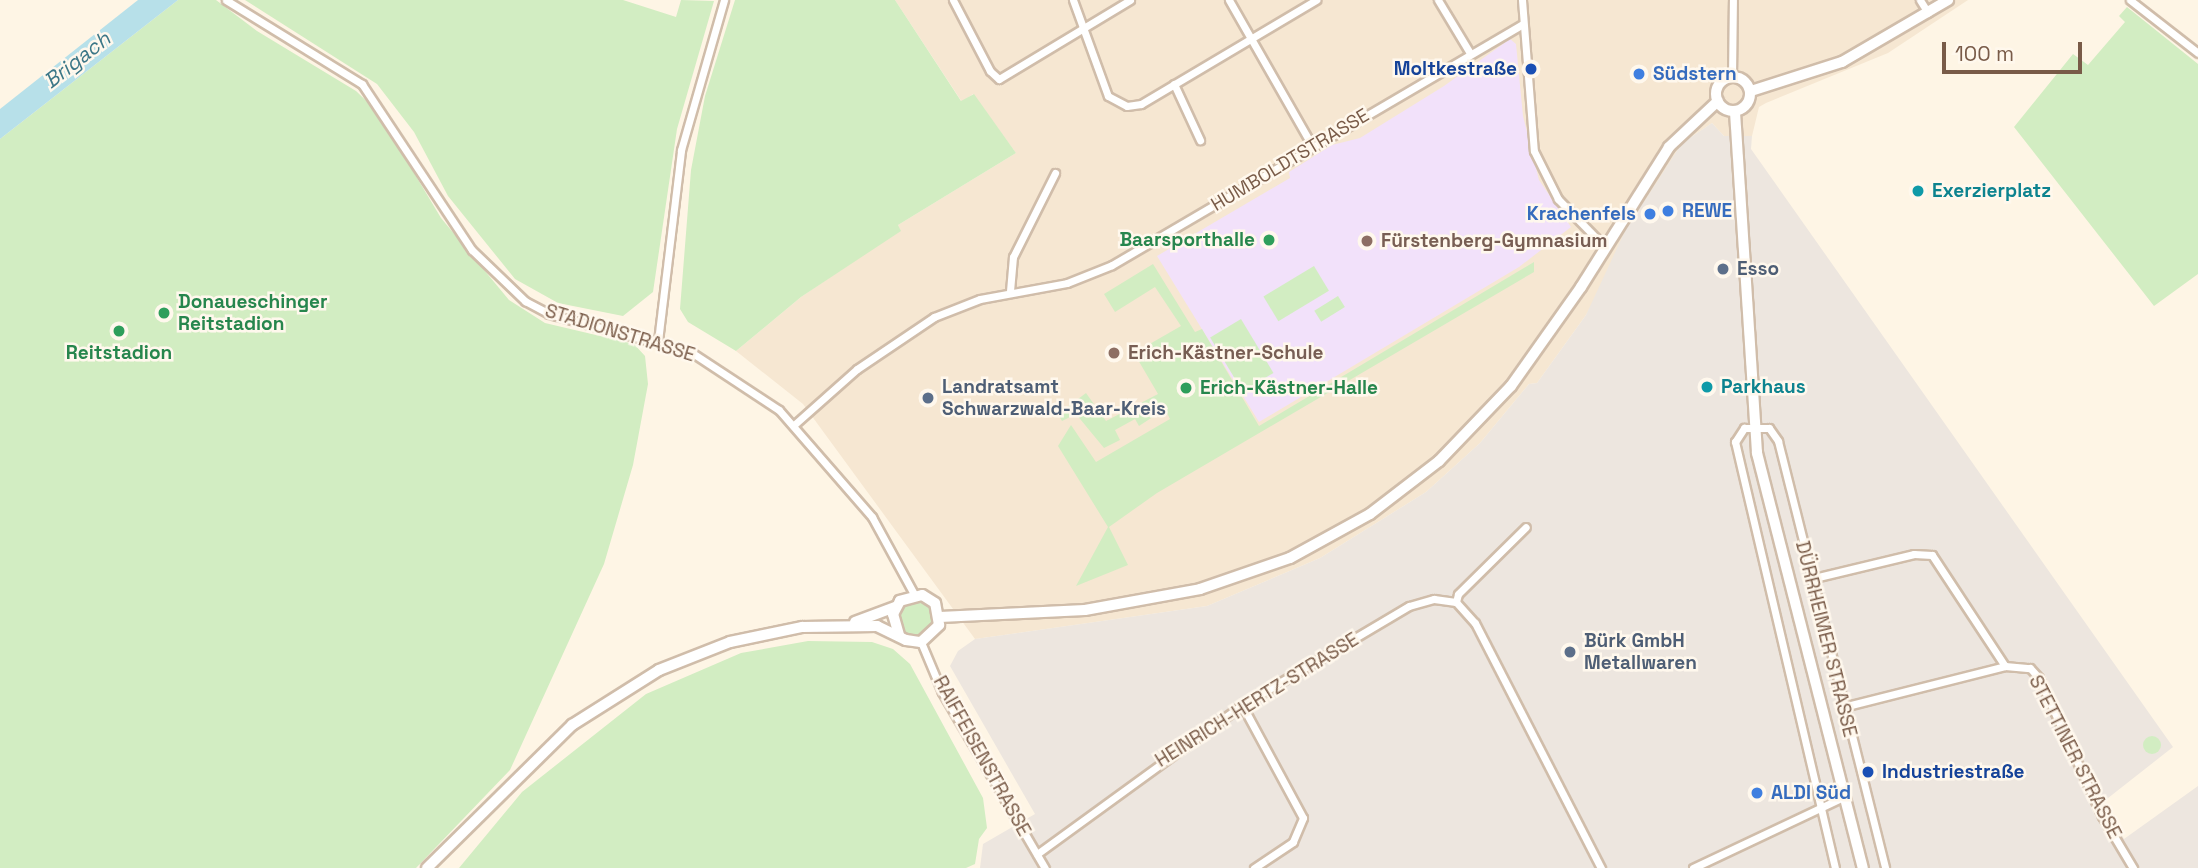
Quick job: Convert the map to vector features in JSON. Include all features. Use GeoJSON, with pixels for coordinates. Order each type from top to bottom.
{"type":"FeatureCollection","features":[{"type":"Feature","properties":{"kind":"main road"},"geometry":{"type":"LineString","coordinates":[[1751,91],[1842,62],[1948,0]]}},
{"type":"Feature","properties":{"kind":"main road"},"geometry":{"type":"LineString","coordinates":[[940,617],[1137,603],[1246,575],[1328,539],[1407,488],[1475,427],[1538,351],[1669,147],[1718,102],[1719,85],[1732,77],[1742,79],[1751,91]]}},
{"type":"Feature","properties":{"kind":"main road"},"geometry":{"type":"LineString","coordinates":[[1718,102],[1735,112],[1747,106],[1751,91]]}},
{"type":"Feature","properties":{"kind":"main road","name":"DÜRRHEIMER STRASSE"},"geometry":{"type":"LineString","coordinates":[[1735,112],[1753,428],[1843,797],[1863,868]]}},
{"type":"Feature","properties":{"kind":"main road"},"geometry":{"type":"LineString","coordinates":[[427,868],[552,742],[636,682],[730,642],[790,629],[851,623],[877,626],[921,642],[936,632],[940,617],[929,597],[914,594],[895,607],[851,623]]}},
{"type":"Feature","properties":{"kind":"main road"},"geometry":{"type":"LineString","coordinates":[[895,607],[893,622],[899,635]]}},
{"type":"Feature","properties":{"kind":"street","name":"STADIONSTRASSE"},"geometry":{"type":"LineString","coordinates":[[226,0],[362,84],[472,250],[525,301],[561,318],[658,341],[719,367],[795,424],[872,517],[914,594]]}},
{"type":"Feature","properties":{"kind":"street"},"geometry":{"type":"LineString","coordinates":[[658,341],[681,150],[724,0]]}},
{"type":"Feature","properties":{"kind":"street"},"geometry":{"type":"LineString","coordinates":[[953,0],[990,71],[999,79],[1130,0]]}},
{"type":"Feature","properties":{"kind":"street"},"geometry":{"type":"LineString","coordinates":[[1073,0],[1108,96],[1117,104],[1141,104],[1316,0]]}},
{"type":"Feature","properties":{"kind":"street"},"geometry":{"type":"LineString","coordinates":[[1229,0],[1313,147]]}},
{"type":"Feature","properties":{"kind":"street"},"geometry":{"type":"LineString","coordinates":[[1438,0],[1470,53]]}},
{"type":"Feature","properties":{"kind":"street"},"geometry":{"type":"LineString","coordinates":[[1522,0],[1528,105],[1544,178],[1565,208],[1605,247]]}},
{"type":"Feature","properties":{"kind":"street"},"geometry":{"type":"LineString","coordinates":[[1732,77],[1733,0]]}},
{"type":"Feature","properties":{"kind":"street"},"geometry":{"type":"LineString","coordinates":[[1920,0],[1928,13]]}},
{"type":"Feature","properties":{"kind":"street"},"geometry":{"type":"LineString","coordinates":[[2130,0],[2198,53]]}},
{"type":"Feature","properties":{"kind":"street","name":"HUMBOLDTSTRASSE"},"geometry":{"type":"LineString","coordinates":[[795,424],[857,369],[910,332],[962,305],[1010,291],[1067,283],[1112,265],[1523,24]]}},
{"type":"Feature","properties":{"kind":"street"},"geometry":{"type":"LineString","coordinates":[[1174,84],[1200,140]]}},
{"type":"Feature","properties":{"kind":"street"},"geometry":{"type":"LineString","coordinates":[[1010,291],[1013,257],[1055,173]]}},
{"type":"Feature","properties":{"kind":"street"},"geometry":{"type":"LineString","coordinates":[[1753,428],[1744,428],[1735,442],[1835,868]]}},
{"type":"Feature","properties":{"kind":"street","name":"DÜRRHEIMER STRASSE"},"geometry":{"type":"LineString","coordinates":[[1753,428],[1769,428],[1778,441],[1810,579],[1885,868]]}},
{"type":"Feature","properties":{"kind":"street"},"geometry":{"type":"LineString","coordinates":[[1526,527],[1458,594],[1456,602],[1475,623],[1601,868]]}},
{"type":"Feature","properties":{"kind":"street","name":"STETTINER STRASSE"},"geometry":{"type":"LineString","coordinates":[[1810,579],[1914,554],[1932,555],[2005,666]]}},
{"type":"Feature","properties":{"kind":"street","name":"HEINRICH-HERTZ-STRASSE"},"geometry":{"type":"LineString","coordinates":[[1037,854],[1242,705],[1409,606],[1434,599],[1456,602]]}},
{"type":"Feature","properties":{"kind":"street","name":"RAIFFEISENSTRASSE"},"geometry":{"type":"LineString","coordinates":[[921,642],[943,692],[1045,868]]}},
{"type":"Feature","properties":{"kind":"street","name":"STETTINER STRASSE"},"geometry":{"type":"LineString","coordinates":[[1843,707],[2020,664],[2039,678],[2096,804],[2133,868]]}},
{"type":"Feature","properties":{"kind":"street"},"geometry":{"type":"LineString","coordinates":[[1242,705],[1303,817],[1293,842],[1254,868]]}},
{"type":"Feature","properties":{"kind":"street"},"geometry":{"type":"LineString","coordinates":[[1693,868],[1843,797]]}},
{"type":"Feature","properties":{"kind":"shaded area"},"geometry":{"type":"Polygon","coordinates":[[[895,0],[1968,0],[1888,53],[1759,107],[1752,136],[1724,136],[1712,123],[1682,143],[1586,315],[1537,383],[1529,384],[1480,443],[1426,492],[1320,558],[1207,606],[975,639],[803,404],[736,351],[801,297],[900,230],[898,225],[1016,153],[973,94],[962,102],[895,0]]]}},
{"type":"Feature","properties":{"kind":"shaded area","name":"Fürstenberg-Gymnasium"},"geometry":{"type":"Polygon","coordinates":[[[1510,39],[1516,44],[1523,116],[1539,180],[1571,227],[1519,267],[1259,422],[1157,256],[1290,178],[1289,172],[1332,145],[1360,138],[1444,86],[1510,39]]]}},
{"type":"Feature","properties":{"kind":"shaded area"},"geometry":{"type":"Polygon","coordinates":[[[1712,123],[1724,136],[1752,136],[1751,149],[2173,747],[2103,802],[2124,839],[2198,786],[2198,868],[980,868],[983,844],[1035,814],[950,666],[958,651],[975,639],[1207,606],[1320,558],[1426,492],[1480,443],[1529,384],[1537,383],[1586,315],[1625,231],[1682,143],[1712,123]]]}},
{"type":"Feature","properties":{"kind":"green space"},"geometry":{"type":"Polygon","coordinates":[[[178,0],[216,0],[257,31],[356,91],[377,111],[441,218],[509,300],[545,323],[634,344],[645,356],[648,384],[633,465],[604,564],[510,770],[416,868],[0,868],[0,139],[178,0]]]}},
{"type":"Feature","properties":{"kind":"green space"},"geometry":{"type":"Polygon","coordinates":[[[245,0],[623,0],[676,17],[681,0],[714,1],[677,129],[653,292],[623,316],[558,303],[515,279],[448,196],[414,132],[377,84],[245,0]]]}},
{"type":"Feature","properties":{"kind":"green space"},"geometry":{"type":"Polygon","coordinates":[[[735,0],[895,0],[961,101],[974,94],[1016,153],[898,225],[901,231],[801,297],[736,351],[688,322],[680,309],[691,170],[705,96],[735,0]]]}},
{"type":"Feature","properties":{"kind":"green space"},"geometry":{"type":"Polygon","coordinates":[[[2127,7],[2198,64],[2198,274],[2154,306],[2014,127],[2073,54],[2088,65],[2125,22],[2119,16],[2127,7]]]}},
{"type":"Feature","properties":{"kind":"green space"},"geometry":{"type":"Polygon","coordinates":[[[1534,262],[1534,272],[1157,493],[1109,527],[1128,565],[1076,586],[1108,527],[1058,446],[1071,425],[1096,462],[1170,419],[1165,409],[1139,426],[1135,419],[1115,430],[1120,440],[1104,448],[1076,414],[1062,421],[1058,414],[1086,393],[1106,421],[1158,394],[1134,353],[1181,326],[1155,287],[1115,312],[1104,294],[1153,264],[1195,332],[1202,329],[1259,426],[1534,262]]]}},
{"type":"Feature","properties":{"kind":"green space"},"geometry":{"type":"Polygon","coordinates":[[[1314,266],[1329,291],[1278,321],[1263,296],[1314,266]]]}},
{"type":"Feature","properties":{"kind":"green space"},"geometry":{"type":"Polygon","coordinates":[[[1338,296],[1345,307],[1321,322],[1314,311],[1338,296]]]}},
{"type":"Feature","properties":{"kind":"green space"},"geometry":{"type":"Polygon","coordinates":[[[1241,319],[1273,373],[1243,392],[1210,338],[1241,319]]]}},
{"type":"Feature","properties":{"kind":"green space"},"geometry":{"type":"Polygon","coordinates":[[[920,598],[931,605],[936,624],[923,638],[903,635],[897,610],[920,598]]]}},
{"type":"Feature","properties":{"kind":"green space"},"geometry":{"type":"Polygon","coordinates":[[[808,641],[872,642],[893,649],[910,664],[983,798],[987,828],[979,839],[975,864],[966,868],[459,868],[522,792],[646,694],[741,653],[808,641]]]}},
{"type":"Feature","properties":{"kind":"green space"},"geometry":{"type":"Polygon","coordinates":[[[2152,736],[2158,739],[2161,745],[2158,751],[2152,754],[2146,751],[2143,745],[2146,739],[2152,736]]]}},
{"type":"Feature","properties":{"kind":"water","name":"Brigach"},"geometry":{"type":"Polygon","coordinates":[[[138,0],[178,0],[0,139],[0,109],[138,0]]]}},
{"type":"Feature","properties":{"kind":"place","name":"Moltkestraße"},"geometry":{"type":"Point","coordinates":[1531,69]}},
{"type":"Feature","properties":{"kind":"place","name":"Südstern"},"geometry":{"type":"Point","coordinates":[1639,74]}},
{"type":"Feature","properties":{"kind":"place","name":"Exerzierplatz"},"geometry":{"type":"Point","coordinates":[1918,191]}},
{"type":"Feature","properties":{"kind":"place","name":"REWE"},"geometry":{"type":"Point","coordinates":[1668,211]}},
{"type":"Feature","properties":{"kind":"place","name":"Krachenfels"},"geometry":{"type":"Point","coordinates":[1650,214]}},
{"type":"Feature","properties":{"kind":"place","name":"Baarsporthalle"},"geometry":{"type":"Point","coordinates":[1269,240]}},
{"type":"Feature","properties":{"kind":"place","name":"Fürstenberg-Gymnasium"},"geometry":{"type":"Point","coordinates":[1367,241]}},
{"type":"Feature","properties":{"kind":"place","name":"Esso"},"geometry":{"type":"Point","coordinates":[1723,269]}},
{"type":"Feature","properties":{"kind":"place","name":"Donaueschinger Reitstadion"},"geometry":{"type":"Point","coordinates":[164,313]}},
{"type":"Feature","properties":{"kind":"place","name":"Reitstadion"},"geometry":{"type":"Point","coordinates":[119,331]}},
{"type":"Feature","properties":{"kind":"place","name":"Erich-Kästner-Schule"},"geometry":{"type":"Point","coordinates":[1114,353]}},
{"type":"Feature","properties":{"kind":"place","name":"Parkhaus"},"geometry":{"type":"Point","coordinates":[1707,387]}},
{"type":"Feature","properties":{"kind":"place","name":"Erich-Kästner-Halle"},"geometry":{"type":"Point","coordinates":[1186,388]}},
{"type":"Feature","properties":{"kind":"place","name":"Landratsamt Schwarzwald-Baar-Kreis"},"geometry":{"type":"Point","coordinates":[928,398]}},
{"type":"Feature","properties":{"kind":"place","name":"Bürk GmbH Metallwaren"},"geometry":{"type":"Point","coordinates":[1570,652]}},
{"type":"Feature","properties":{"kind":"place","name":"Industriestraße"},"geometry":{"type":"Point","coordinates":[1868,772]}},
{"type":"Feature","properties":{"kind":"place","name":"ALDI Süd"},"geometry":{"type":"Point","coordinates":[1757,793]}}]}
